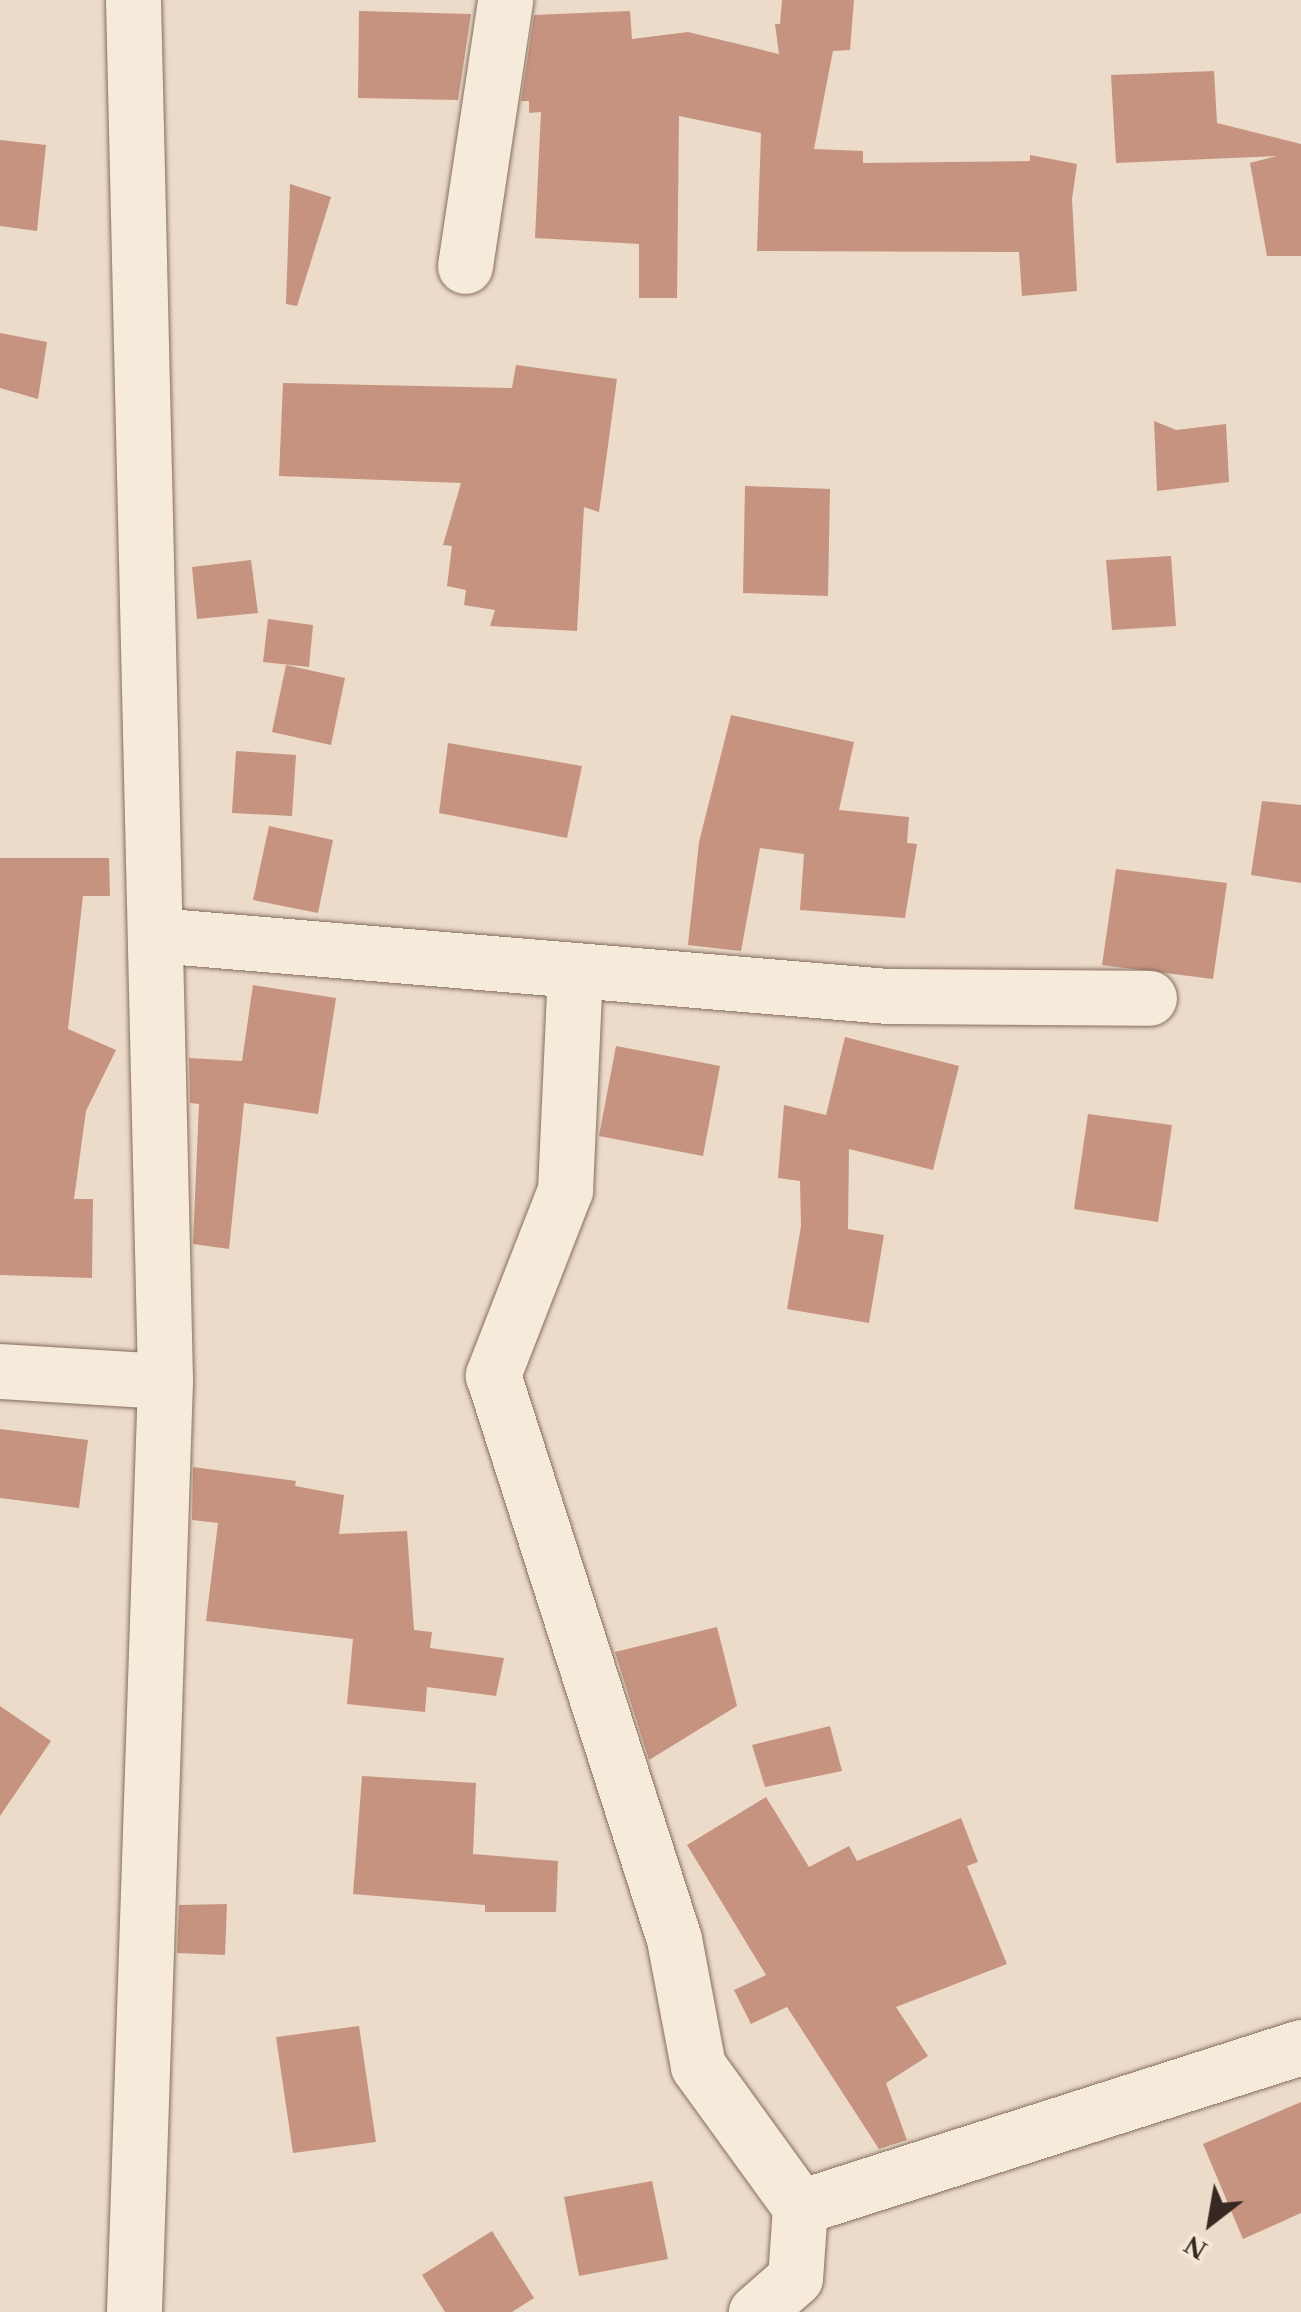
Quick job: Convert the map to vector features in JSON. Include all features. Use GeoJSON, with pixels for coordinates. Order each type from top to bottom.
{"type":"FeatureCollection","features":[{"type":"Feature","properties":{"kind":"street"},"geometry":{"type":"LineString","coordinates":[[133,0],[165,1381],[134,2312]]}},
{"type":"Feature","properties":{"kind":"street"},"geometry":{"type":"LineString","coordinates":[[466,266],[506,0]]}},
{"type":"Feature","properties":{"kind":"street"},"geometry":{"type":"LineString","coordinates":[[155,934],[888,996],[1149,998]]}},
{"type":"Feature","properties":{"kind":"street"},"geometry":{"type":"LineString","coordinates":[[574,970],[565,1190],[493,1376],[674,1939],[698,2066],[800,2207],[795,2278],[756,2312]]}},
{"type":"Feature","properties":{"kind":"street"},"geometry":{"type":"LineString","coordinates":[[0,1371],[165,1381]]}},
{"type":"Feature","properties":{"kind":"street"},"geometry":{"type":"LineString","coordinates":[[800,2207],[1301,2047]]}},
{"type":"Feature","properties":{"kind":"building"},"geometry":{"type":"Polygon","coordinates":[[[782,0],[854,0],[850,50],[833,51],[814,149],[863,151],[863,163],[1030,161],[1030,155],[1077,164],[1072,199],[1077,291],[1022,296],[1019,252],[757,251],[761,133],[679,116],[677,298],[639,298],[639,244],[535,238],[541,112],[529,113],[529,101],[521,101],[534,15],[630,11],[632,39],[688,32],[779,54],[775,24],[780,24],[782,0]]]}},
{"type":"Feature","properties":{"kind":"building"},"geometry":{"type":"Polygon","coordinates":[[[359,11],[471,14],[458,100],[358,98],[359,11]]]}},
{"type":"Feature","properties":{"kind":"building"},"geometry":{"type":"Polygon","coordinates":[[[1214,71],[1217,123],[1301,144],[1301,256],[1267,256],[1250,163],[1277,156],[1116,163],[1111,75],[1214,71]]]}},
{"type":"Feature","properties":{"kind":"building"},"geometry":{"type":"Polygon","coordinates":[[[0,140],[46,145],[37,231],[0,226],[0,140]]]}},
{"type":"Feature","properties":{"kind":"building"},"geometry":{"type":"Polygon","coordinates":[[[290,184],[331,197],[297,306],[286,304],[290,184]]]}},
{"type":"Feature","properties":{"kind":"building"},"geometry":{"type":"Polygon","coordinates":[[[0,333],[47,342],[38,399],[0,388],[0,333]]]}},
{"type":"Feature","properties":{"kind":"building"},"geometry":{"type":"Polygon","coordinates":[[[516,365],[617,379],[599,512],[584,507],[577,631],[490,626],[495,610],[464,605],[466,590],[447,586],[452,546],[443,545],[461,483],[279,476],[283,383],[512,388],[516,365]]]}},
{"type":"Feature","properties":{"kind":"building"},"geometry":{"type":"Polygon","coordinates":[[[1154,421],[1176,430],[1226,424],[1229,482],[1157,491],[1154,421]]]}},
{"type":"Feature","properties":{"kind":"building"},"geometry":{"type":"Polygon","coordinates":[[[745,486],[830,489],[828,596],[743,593],[745,486]]]}},
{"type":"Feature","properties":{"kind":"building"},"geometry":{"type":"Polygon","coordinates":[[[1171,556],[1176,626],[1112,630],[1106,560],[1171,556]]]}},
{"type":"Feature","properties":{"kind":"building"},"geometry":{"type":"Polygon","coordinates":[[[251,560],[258,613],[197,619],[192,567],[251,560]]]}},
{"type":"Feature","properties":{"kind":"building"},"geometry":{"type":"Polygon","coordinates":[[[268,619],[313,625],[309,667],[263,662],[268,619]]]}},
{"type":"Feature","properties":{"kind":"building"},"geometry":{"type":"Polygon","coordinates":[[[286,665],[345,678],[331,745],[272,732],[286,665]]]}},
{"type":"Feature","properties":{"kind":"building"},"geometry":{"type":"Polygon","coordinates":[[[731,715],[854,742],[839,810],[909,817],[907,843],[917,844],[905,918],[800,910],[804,854],[760,848],[741,951],[688,945],[699,842],[731,715]]]}},
{"type":"Feature","properties":{"kind":"building"},"geometry":{"type":"Polygon","coordinates":[[[448,743],[582,766],[567,838],[439,813],[448,743]]]}},
{"type":"Feature","properties":{"kind":"building"},"geometry":{"type":"Polygon","coordinates":[[[236,751],[296,755],[292,816],[232,813],[236,751]]]}},
{"type":"Feature","properties":{"kind":"building"},"geometry":{"type":"Polygon","coordinates":[[[1262,801],[1301,805],[1301,883],[1251,875],[1262,801]]]}},
{"type":"Feature","properties":{"kind":"building"},"geometry":{"type":"Polygon","coordinates":[[[269,826],[333,840],[318,913],[253,900],[269,826]]]}},
{"type":"Feature","properties":{"kind":"building"},"geometry":{"type":"Polygon","coordinates":[[[0,858],[109,858],[110,896],[83,896],[68,1029],[116,1050],[86,1111],[74,1199],[93,1199],[92,1278],[0,1275],[0,858]]]}},
{"type":"Feature","properties":{"kind":"building"},"geometry":{"type":"Polygon","coordinates":[[[1116,869],[1227,883],[1213,979],[1102,965],[1116,869]]]}},
{"type":"Feature","properties":{"kind":"building"},"geometry":{"type":"Polygon","coordinates":[[[253,985],[336,998],[318,1114],[244,1103],[229,1249],[193,1244],[199,1104],[190,1103],[189,1058],[242,1061],[253,985]]]}},
{"type":"Feature","properties":{"kind":"building"},"geometry":{"type":"Polygon","coordinates":[[[845,1037],[959,1066],[933,1170],[849,1149],[848,1229],[884,1235],[869,1323],[787,1309],[801,1226],[800,1181],[778,1178],[784,1105],[826,1115],[845,1037]]]}},
{"type":"Feature","properties":{"kind":"building"},"geometry":{"type":"Polygon","coordinates":[[[616,1046],[720,1066],[703,1156],[599,1136],[616,1046]]]}},
{"type":"Feature","properties":{"kind":"building"},"geometry":{"type":"Polygon","coordinates":[[[1088,1114],[1172,1125],[1158,1222],[1074,1209],[1088,1114]]]}},
{"type":"Feature","properties":{"kind":"building"},"geometry":{"type":"Polygon","coordinates":[[[0,1429],[88,1440],[79,1508],[0,1498],[0,1429]]]}},
{"type":"Feature","properties":{"kind":"building"},"geometry":{"type":"Polygon","coordinates":[[[193,1467],[296,1481],[295,1486],[344,1495],[339,1534],[407,1531],[414,1630],[432,1632],[430,1648],[504,1658],[496,1696],[427,1687],[425,1712],[347,1704],[353,1639],[206,1621],[218,1523],[192,1520],[193,1467]]]}},
{"type":"Feature","properties":{"kind":"building"},"geometry":{"type":"Polygon","coordinates":[[[717,1627],[737,1706],[649,1760],[615,1652],[717,1627]]]}},
{"type":"Feature","properties":{"kind":"building"},"geometry":{"type":"Polygon","coordinates":[[[0,1706],[51,1741],[0,1816],[0,1706]]]}},
{"type":"Feature","properties":{"kind":"building"},"geometry":{"type":"Polygon","coordinates":[[[830,1726],[842,1771],[765,1787],[752,1745],[830,1726]]]}},
{"type":"Feature","properties":{"kind":"building"},"geometry":{"type":"Polygon","coordinates":[[[362,1776],[476,1783],[473,1854],[558,1861],[556,1912],[485,1912],[485,1905],[353,1894],[362,1776]]]}},
{"type":"Feature","properties":{"kind":"building"},"geometry":{"type":"Polygon","coordinates":[[[766,1797],[809,1867],[849,1846],[857,1861],[961,1818],[978,1862],[967,1866],[1007,1964],[896,2007],[928,2056],[886,2083],[907,2140],[879,2149],[787,2007],[751,2024],[734,1990],[766,1975],[687,1845],[766,1797]]]}},
{"type":"Feature","properties":{"kind":"building"},"geometry":{"type":"Polygon","coordinates":[[[227,1904],[225,1955],[177,1953],[179,1905],[227,1904]]]}},
{"type":"Feature","properties":{"kind":"building"},"geometry":{"type":"Polygon","coordinates":[[[359,2026],[376,2142],[293,2153],[276,2037],[359,2026]]]}},
{"type":"Feature","properties":{"kind":"building"},"geometry":{"type":"Polygon","coordinates":[[[1301,2102],[1301,2213],[1243,2239],[1203,2144],[1301,2102]]]}},
{"type":"Feature","properties":{"kind":"building"},"geometry":{"type":"Polygon","coordinates":[[[652,2181],[668,2259],[579,2276],[564,2197],[652,2181]]]}},
{"type":"Feature","properties":{"kind":"building"},"geometry":{"type":"Polygon","coordinates":[[[492,2231],[534,2298],[512,2312],[445,2312],[422,2275],[492,2231]]]}}]}
